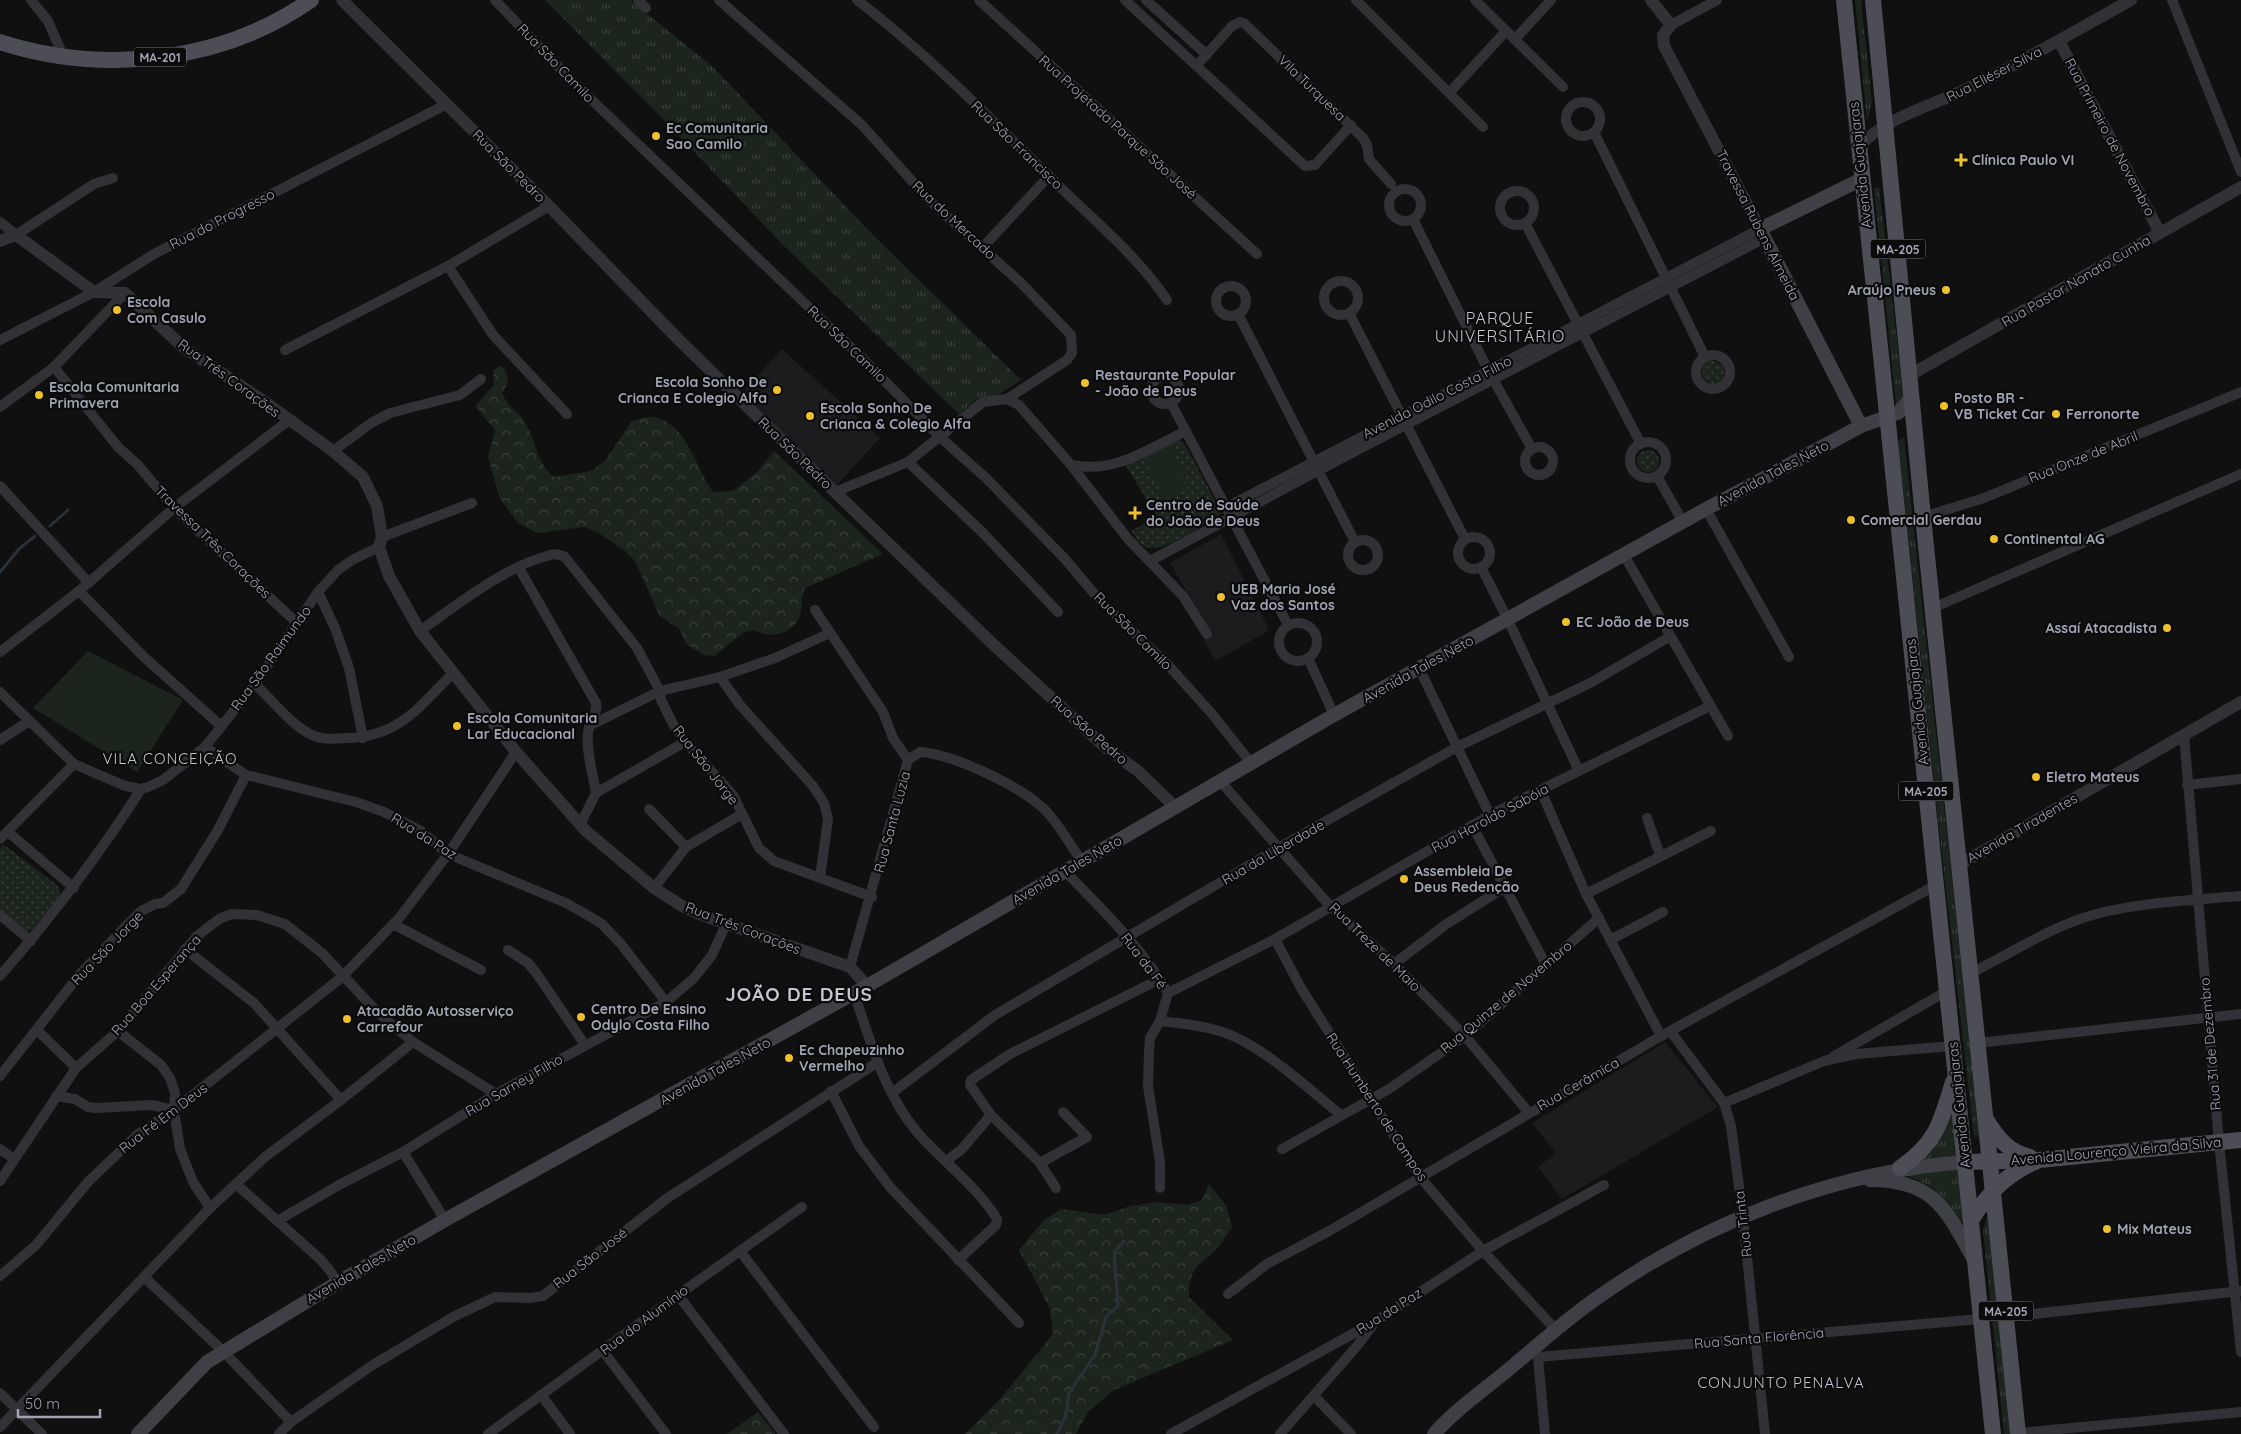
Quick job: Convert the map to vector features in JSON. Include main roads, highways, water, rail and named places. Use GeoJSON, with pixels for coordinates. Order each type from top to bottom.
{"type":"FeatureCollection","features":[{"type":"Feature","properties":{"kind":"main road","name":"MA-201"},"geometry":{"type":"LineString","coordinates":[[0,42],[64,58],[149,58],[197,51],[226,43],[271,25],[311,0]]}},
{"type":"Feature","properties":{"kind":"main road","name":"Avenida Guajajaras"},"geometry":{"type":"LineString","coordinates":[[1844,0],[1993,1434]]}},
{"type":"Feature","properties":{"kind":"main road","name":"Avenida Guajajaras"},"geometry":{"type":"LineString","coordinates":[[1873,0],[1923,517],[2018,1433]]}},
{"type":"Feature","properties":{"kind":"main road","name":"Avenida Odilo Costa Filho"},"geometry":{"type":"LineString","coordinates":[[1762,233],[1862,179]]}},
{"type":"Feature","properties":{"kind":"main road","name":"Travessa Rubens Almeida"},"geometry":{"type":"LineString","coordinates":[[1762,233],[1861,426]]}},
{"type":"Feature","properties":{"kind":"main road","name":"Avenida Tales Neto"},"geometry":{"type":"LineString","coordinates":[[138,1434],[207,1362],[337,1283],[445,1220],[867,986],[1334,715],[1706,509],[1861,426],[1887,419],[1903,410],[1912,397]]}},
{"type":"Feature","properties":{"kind":"main road"},"geometry":{"type":"LineString","coordinates":[[1900,1168],[1923,1151],[1933,1137],[1940,1124],[1955,1075]]}},
{"type":"Feature","properties":{"kind":"main road"},"geometry":{"type":"LineString","coordinates":[[1986,1119],[1998,1138],[2012,1151],[2039,1160]]}},
{"type":"Feature","properties":{"kind":"main road","name":"Avenida Lourenço Vieira da Silva"},"geometry":{"type":"LineString","coordinates":[[1965,1162],[2039,1160],[2241,1140]]}},
{"type":"Feature","properties":{"kind":"main road"},"geometry":{"type":"LineString","coordinates":[[1971,1220],[1993,1189],[2016,1171],[2039,1160]]}},
{"type":"Feature","properties":{"kind":"main road"},"geometry":{"type":"LineString","coordinates":[[1434,1434],[1534,1353],[1556,1330],[1593,1301],[1638,1271],[1743,1217],[1795,1196],[1900,1168],[1965,1162]]}},
{"type":"Feature","properties":{"kind":"main road"},"geometry":{"type":"LineString","coordinates":[[1842,1183],[1904,1182],[1927,1193],[1946,1213],[1975,1262]]}},
{"type":"Feature","properties":{"kind":"waterway"},"geometry":{"type":"LineString","coordinates":[[50,526],[68,510]]}},
{"type":"Feature","properties":{"kind":"waterway"},"geometry":{"type":"LineString","coordinates":[[0,572],[19,549],[35,536]]}},
{"type":"Feature","properties":{"kind":"waterway"},"geometry":{"type":"LineString","coordinates":[[1057,1434],[1066,1415],[1069,1393],[1095,1355],[1106,1317],[1118,1306],[1114,1252],[1124,1241]]}},
{"type":"Feature","properties":{"kind":"place","name":"Ec Comunitaria Sao Camilo"},"geometry":{"type":"Point","coordinates":[656,136]}},
{"type":"Feature","properties":{"kind":"place","name":"Clínica Paulo VI"},"geometry":{"type":"Point","coordinates":[1961,160]}},
{"type":"Feature","properties":{"kind":"place","name":"Araújo Pneus"},"geometry":{"type":"Point","coordinates":[1946,290]}},
{"type":"Feature","properties":{"kind":"place","name":"Escola Com Casulo"},"geometry":{"type":"Point","coordinates":[117,310]}},
{"type":"Feature","properties":{"kind":"place","name":"Restaurante Popular - João de Deus"},"geometry":{"type":"Point","coordinates":[1085,383]}},
{"type":"Feature","properties":{"kind":"place","name":"Escola Sonho De Crianca E Colegio Alfa"},"geometry":{"type":"Point","coordinates":[777,390]}},
{"type":"Feature","properties":{"kind":"place","name":"Escola Comunitaria Primavera"},"geometry":{"type":"Point","coordinates":[39,395]}},
{"type":"Feature","properties":{"kind":"place","name":"Posto BR - VB Ticket Car"},"geometry":{"type":"Point","coordinates":[1944,406]}},
{"type":"Feature","properties":{"kind":"place","name":"Ferronorte"},"geometry":{"type":"Point","coordinates":[2056,414]}},
{"type":"Feature","properties":{"kind":"place","name":"Escola Sonho De Crianca & Colegio Alfa"},"geometry":{"type":"Point","coordinates":[810,416]}},
{"type":"Feature","properties":{"kind":"place","name":"Centro de Saúde do João de Deus"},"geometry":{"type":"Point","coordinates":[1135,513]}},
{"type":"Feature","properties":{"kind":"place","name":"Comercial Gerdau"},"geometry":{"type":"Point","coordinates":[1851,520]}},
{"type":"Feature","properties":{"kind":"place","name":"Continental AG"},"geometry":{"type":"Point","coordinates":[1994,539]}},
{"type":"Feature","properties":{"kind":"place","name":"UEB Maria José Vaz dos Santos"},"geometry":{"type":"Point","coordinates":[1221,597]}},
{"type":"Feature","properties":{"kind":"place","name":"EC João de Deus"},"geometry":{"type":"Point","coordinates":[1566,622]}},
{"type":"Feature","properties":{"kind":"place","name":"Assaí Atacadista"},"geometry":{"type":"Point","coordinates":[2167,628]}},
{"type":"Feature","properties":{"kind":"place","name":"Escola Comunitaria Lar Educacional"},"geometry":{"type":"Point","coordinates":[457,726]}},
{"type":"Feature","properties":{"kind":"place","name":"Eletro Mateus"},"geometry":{"type":"Point","coordinates":[2036,777]}},
{"type":"Feature","properties":{"kind":"place","name":"Assembleia De Deus Redenção"},"geometry":{"type":"Point","coordinates":[1404,879]}},
{"type":"Feature","properties":{"kind":"place","name":"Centro De Ensino Odylo Costa Filho"},"geometry":{"type":"Point","coordinates":[581,1017]}},
{"type":"Feature","properties":{"kind":"place","name":"Atacadão Autosserviço Carrefour"},"geometry":{"type":"Point","coordinates":[347,1019]}},
{"type":"Feature","properties":{"kind":"place","name":"Ec Chapeuzinho Vermelho"},"geometry":{"type":"Point","coordinates":[789,1058]}},
{"type":"Feature","properties":{"kind":"place","name":"Mix Mateus"},"geometry":{"type":"Point","coordinates":[2107,1229]}},
{"type":"Feature","properties":{"kind":"district","name":"PARQUE UNIVERSITÁRIO"},"geometry":{"type":"Point","coordinates":[1500,327]}},
{"type":"Feature","properties":{"kind":"district","name":"VILA CONCEIÇÃO"},"geometry":{"type":"Point","coordinates":[170,758]}},
{"type":"Feature","properties":{"kind":"district","name":"JOÃO DE DEUS"},"geometry":{"type":"Point","coordinates":[799,994]}},
{"type":"Feature","properties":{"kind":"district","name":"CONJUNTO PENALVA"},"geometry":{"type":"Point","coordinates":[1781,1382]}}]}
